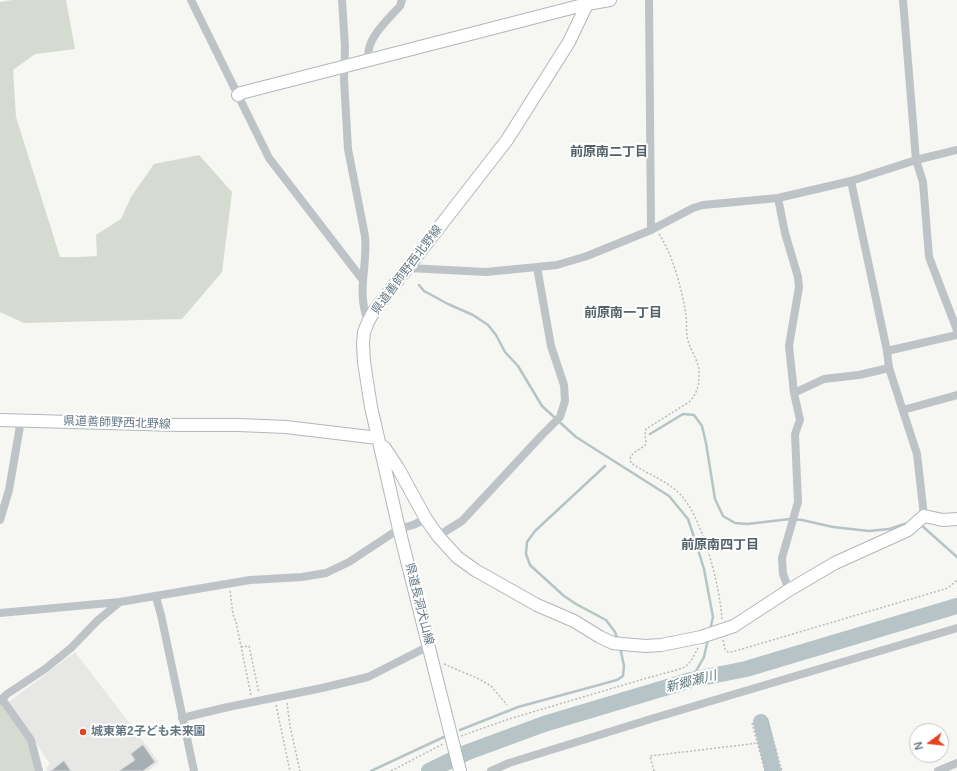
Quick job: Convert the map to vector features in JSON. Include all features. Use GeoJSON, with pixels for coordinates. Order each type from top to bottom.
{"type":"FeatureCollection","features":[{"type":"Feature","properties":{"kind":"main road"},"geometry":{"type":"LineString","coordinates":[[238,95],[588,2],[610,0]]}},
{"type":"Feature","properties":{"kind":"main road","name":"県道善師野西北野線"},"geometry":{"type":"LineString","coordinates":[[0,420],[286,427],[378,438],[371,408],[364,362],[364,338],[368,322],[374,311],[507,140],[568,42],[588,2]]}},
{"type":"Feature","properties":{"kind":"main road"},"geometry":{"type":"LineString","coordinates":[[378,438],[398,468],[426,519],[438,536],[457,557],[475,570],[538,605],[574,621],[600,637],[618,644],[646,646],[661,645],[721,631],[734,626],[789,590],[835,564],[908,530],[924,516],[943,520],[957,519]]}},
{"type":"Feature","properties":{"kind":"main road","name":"県道長洞犬山線"},"geometry":{"type":"LineString","coordinates":[[378,438],[399,529],[430,646],[460,771]]}},
{"type":"Feature","properties":{"kind":"street"},"geometry":{"type":"LineString","coordinates":[[191,0],[269,158],[362,279]]}},
{"type":"Feature","properties":{"kind":"street"},"geometry":{"type":"LineString","coordinates":[[342,0],[348,148],[362,216],[366,247],[362,279],[362,298],[364,311],[368,322]]}},
{"type":"Feature","properties":{"kind":"street"},"geometry":{"type":"LineString","coordinates":[[369,60],[367,53],[372,40],[400,6],[402,0]]}},
{"type":"Feature","properties":{"kind":"street"},"geometry":{"type":"LineString","coordinates":[[649,0],[653,228]]}},
{"type":"Feature","properties":{"kind":"street"},"geometry":{"type":"LineString","coordinates":[[902,0],[916,160],[923,182],[929,257],[957,330]]}},
{"type":"Feature","properties":{"kind":"street"},"geometry":{"type":"LineString","coordinates":[[406,270],[486,272],[557,265],[572,262],[653,228],[693,208],[703,205],[778,198],[851,181],[916,160],[957,150]]}},
{"type":"Feature","properties":{"kind":"street"},"geometry":{"type":"LineString","coordinates":[[851,181],[887,351],[889,368],[918,454],[924,516]]}},
{"type":"Feature","properties":{"kind":"street"},"geometry":{"type":"LineString","coordinates":[[778,198],[784,233],[798,277],[799,287],[789,346],[794,394],[800,420],[795,434],[798,502],[782,558],[783,574],[789,590]]}},
{"type":"Feature","properties":{"kind":"street"},"geometry":{"type":"LineString","coordinates":[[438,536],[462,521],[560,417],[565,401],[564,385],[551,346],[537,267]]}},
{"type":"Feature","properties":{"kind":"street"},"geometry":{"type":"LineString","coordinates":[[887,351],[957,335]]}},
{"type":"Feature","properties":{"kind":"street"},"geometry":{"type":"LineString","coordinates":[[794,394],[824,379],[860,376],[889,368]]}},
{"type":"Feature","properties":{"kind":"street"},"geometry":{"type":"LineString","coordinates":[[903,410],[957,395]]}},
{"type":"Feature","properties":{"kind":"street"},"geometry":{"type":"LineString","coordinates":[[0,520],[8,490],[21,420]]}},
{"type":"Feature","properties":{"kind":"street"},"geometry":{"type":"LineString","coordinates":[[0,613],[120,602],[156,597],[228,583],[250,580],[302,578],[326,573],[349,562],[399,529],[412,526],[426,519]]}},
{"type":"Feature","properties":{"kind":"street"},"geometry":{"type":"LineString","coordinates":[[156,597],[194,771]]}},
{"type":"Feature","properties":{"kind":"street"},"geometry":{"type":"LineString","coordinates":[[39,771],[31,740],[1,700],[7,694],[45,669],[71,648],[98,620],[120,602]]}},
{"type":"Feature","properties":{"kind":"street"},"geometry":{"type":"LineString","coordinates":[[491,771],[646,720],[957,628]]}},
{"type":"Feature","properties":{"kind":"street"},"geometry":{"type":"LineString","coordinates":[[182,718],[368,677],[430,646]]}},
{"type":"Feature","properties":{"kind":"street"},"geometry":{"type":"LineString","coordinates":[[938,771],[957,763]]}},
{"type":"Feature","properties":{"kind":"path"},"geometry":{"type":"LineString","coordinates":[[653,228],[663,240],[676,272],[686,314],[687,338],[697,362],[700,377],[694,396],[690,402],[646,429],[646,444],[633,453],[630,459],[631,463],[667,484],[680,494],[695,516],[701,531],[716,586],[721,609],[721,631],[725,649],[728,652],[732,652],[948,588],[957,580]]}},
{"type":"Feature","properties":{"kind":"path"},"geometry":{"type":"LineString","coordinates":[[228,583],[233,614],[241,647],[257,701]]}},
{"type":"Feature","properties":{"kind":"path"},"geometry":{"type":"LineString","coordinates":[[391,771],[453,742],[510,719],[685,667],[691,661],[698,649],[703,636]]}},
{"type":"Feature","properties":{"kind":"path"},"geometry":{"type":"LineString","coordinates":[[241,647],[249,646],[257,701]]}},
{"type":"Feature","properties":{"kind":"path"},"geometry":{"type":"LineString","coordinates":[[434,666],[445,664],[480,679],[491,686],[507,705]]}},
{"type":"Feature","properties":{"kind":"path"},"geometry":{"type":"LineString","coordinates":[[285,695],[300,771]]}},
{"type":"Feature","properties":{"kind":"path"},"geometry":{"type":"LineString","coordinates":[[274,698],[290,771]]}},
{"type":"Feature","properties":{"kind":"path"},"geometry":{"type":"LineString","coordinates":[[768,718],[782,771]]}},
{"type":"Feature","properties":{"kind":"path"},"geometry":{"type":"LineString","coordinates":[[752,723],[765,771]]}},
{"type":"Feature","properties":{"kind":"path"},"geometry":{"type":"LineString","coordinates":[[654,771],[650,756],[758,743]]}},
{"type":"Feature","properties":{"kind":"shaded area"},"geometry":{"type":"Polygon","coordinates":[[[12,0],[66,0],[75,49],[35,54],[13,70],[16,117],[60,257],[97,256],[96,235],[121,219],[131,197],[154,164],[199,155],[232,192],[222,272],[182,319],[24,323],[0,312],[0,2],[12,0]]]}},
{"type":"Feature","properties":{"kind":"shaded area","name":"城東第2子ども未来園"},"geometry":{"type":"Polygon","coordinates":[[[75,652],[159,762],[148,771],[48,771],[46,768],[50,764],[9,702],[75,652]]]}},
{"type":"Feature","properties":{"kind":"shaded area"},"geometry":{"type":"Polygon","coordinates":[[[1,704],[29,744],[36,771],[0,771],[1,704]]]}},
{"type":"Feature","properties":{"kind":"building"},"geometry":{"type":"Polygon","coordinates":[[[143,745],[155,762],[143,771],[119,771],[135,760],[131,754],[143,745]]]}},
{"type":"Feature","properties":{"kind":"building"},"geometry":{"type":"Polygon","coordinates":[[[64,761],[71,771],[51,771],[64,761]]]}},
{"type":"Feature","properties":{"kind":"waterway"},"geometry":{"type":"LineString","coordinates":[[419,285],[424,291],[473,315],[488,325],[496,335],[505,352],[518,366],[542,406],[576,437],[669,496],[688,519],[704,569],[713,617],[710,630]]}},
{"type":"Feature","properties":{"kind":"waterway"},"geometry":{"type":"LineString","coordinates":[[650,434],[683,414],[694,415],[702,426],[715,499],[723,516],[735,523],[747,524],[790,519],[802,520],[833,527],[869,531],[889,529],[908,523]]}},
{"type":"Feature","properties":{"kind":"waterway"},"geometry":{"type":"LineString","coordinates":[[605,466],[535,531],[527,542],[526,554],[530,565],[564,596],[606,620],[615,632],[618,640]]}},
{"type":"Feature","properties":{"kind":"waterway"},"geometry":{"type":"LineString","coordinates":[[920,524],[957,557]]}},
{"type":"Feature","properties":{"kind":"waterway","name":"新郷瀬川"},"geometry":{"type":"LineString","coordinates":[[429,771],[468,752],[544,724],[691,680],[746,669],[957,606]]}},
{"type":"Feature","properties":{"kind":"waterway"},"geometry":{"type":"LineString","coordinates":[[691,680],[704,657],[708,639]]}},
{"type":"Feature","properties":{"kind":"waterway"},"geometry":{"type":"LineString","coordinates":[[460,730],[518,707],[617,680],[623,676],[624,666],[620,647]]}},
{"type":"Feature","properties":{"kind":"waterway"},"geometry":{"type":"LineString","coordinates":[[761,722],[773,771]]}},
{"type":"Feature","properties":{"kind":"waterway"},"geometry":{"type":"LineString","coordinates":[[371,771],[446,736]]}},
{"type":"Feature","properties":{"kind":"place","name":"城東第2子ども未来園"},"geometry":{"type":"Point","coordinates":[83,732]}},
{"type":"Feature","properties":{"kind":"district","name":"前原南二丁目"},"geometry":{"type":"Point","coordinates":[609,152]}},
{"type":"Feature","properties":{"kind":"district","name":"前原南一丁目"},"geometry":{"type":"Point","coordinates":[623,313]}},
{"type":"Feature","properties":{"kind":"district","name":"前原南四丁目"},"geometry":{"type":"Point","coordinates":[720,545]}}]}
